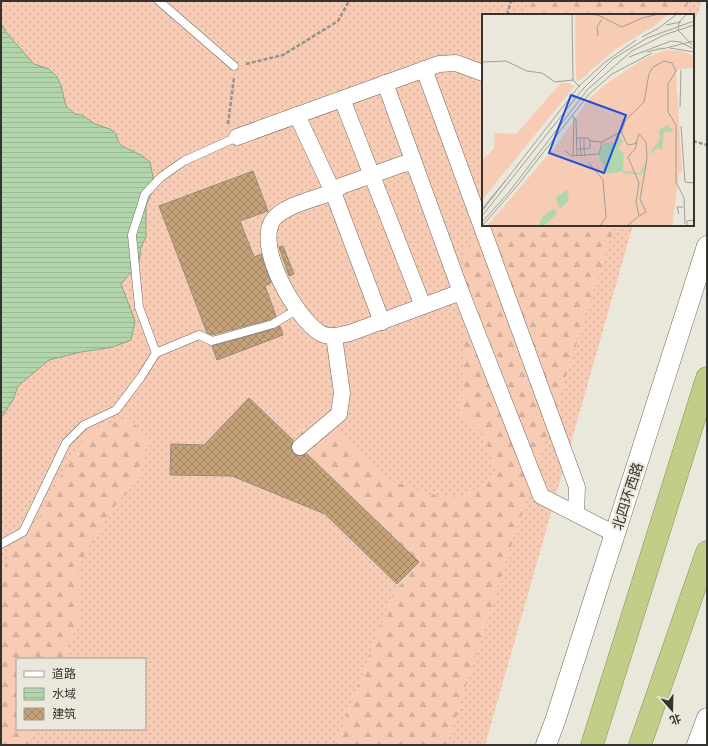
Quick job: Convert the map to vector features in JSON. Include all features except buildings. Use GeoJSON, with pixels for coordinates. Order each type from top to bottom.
{"type":"FeatureCollection","features":[{"type":"Feature","properties":{"kind":"highway"},"geometry":{"type":"LineString","coordinates":[[592,745],[707,378]]}},
{"type":"Feature","properties":{"kind":"highway"},"geometry":{"type":"LineString","coordinates":[[640,745],[707,552]]}},
{"type":"Feature","properties":{"kind":"street"},"geometry":{"type":"LineString","coordinates":[[231,140],[439,64],[456,64],[482,72]]}},
{"type":"Feature","properties":{"kind":"street"},"geometry":{"type":"LineString","coordinates":[[424,69],[577,487],[576,514]]}},
{"type":"Feature","properties":{"kind":"street"},"geometry":{"type":"LineString","coordinates":[[385,83],[460,292],[541,496],[615,534]]}},
{"type":"Feature","properties":{"kind":"street"},"geometry":{"type":"LineString","coordinates":[[342,99],[423,306]]}},
{"type":"Feature","properties":{"kind":"street"},"geometry":{"type":"LineString","coordinates":[[297,115],[333,192],[382,322]]}},
{"type":"Feature","properties":{"kind":"street"},"geometry":{"type":"LineString","coordinates":[[414,163],[403,164],[341,186],[333,192],[280,212],[272,220],[267,233],[268,245],[283,287],[296,310],[321,334],[334,336],[350,333],[460,292]]}},
{"type":"Feature","properties":{"kind":"street","name":"北四环西路"},"geometry":{"type":"LineString","coordinates":[[546,745],[707,246]]}},
{"type":"Feature","properties":{"kind":"street"},"geometry":{"type":"LineString","coordinates":[[300,447],[339,414],[342,393],[334,336]]}},
{"type":"Feature","properties":{"kind":"street"},"geometry":{"type":"LineString","coordinates":[[697,745],[707,718]]}},
{"type":"Feature","properties":{"kind":"lane"},"geometry":{"type":"LineString","coordinates":[[159,1],[234,66]]}},
{"type":"Feature","properties":{"kind":"lane"},"geometry":{"type":"LineString","coordinates":[[156,353],[139,307],[132,235],[145,194],[160,177],[184,161],[231,140]]}},
{"type":"Feature","properties":{"kind":"lane"},"geometry":{"type":"LineString","coordinates":[[1,544],[23,532],[66,443],[84,425],[116,410],[141,378],[156,353],[200,335],[212,341],[273,324],[296,310]]}},
{"type":"Feature","properties":{"kind":"path"},"geometry":{"type":"LineString","coordinates":[[231,140],[234,66],[282,55],[338,21],[349,1]]}},
{"type":"Feature","properties":{"kind":"path"},"geometry":{"type":"LineString","coordinates":[[507,14],[511,1]]}},
{"type":"Feature","properties":{"kind":"path"},"geometry":{"type":"LineString","coordinates":[[694,141],[707,145]]}},
{"type":"Feature","properties":{"kind":"green space"},"geometry":{"type":"Polygon","coordinates":[[[1,1],[702,1],[694,24],[694,14],[482,14],[482,226],[633,226],[485,745],[1,745],[1,1]]]}},
{"type":"Feature","properties":{"kind":"green space"},"geometry":{"type":"Polygon","coordinates":[[[534,1],[689,1],[684,14],[523,14],[534,1]]]}},
{"type":"Feature","properties":{"kind":"green space"},"geometry":{"type":"Polygon","coordinates":[[[487,226],[615,226],[447,745],[335,745],[392,595],[419,562],[308,454],[297,427],[335,429],[382,477],[428,494],[459,497],[483,486],[496,471],[484,435],[461,415],[465,250],[487,226]]]}},
{"type":"Feature","properties":{"kind":"green space"},"geometry":{"type":"Polygon","coordinates":[[[130,418],[148,439],[140,477],[110,512],[78,568],[79,623],[63,658],[16,658],[16,730],[34,730],[29,745],[1,745],[1,581],[8,553],[39,517],[63,472],[90,430],[130,418]]]}},
{"type":"Feature","properties":{"kind":"water"},"geometry":{"type":"Polygon","coordinates":[[[1,23],[5,31],[34,64],[49,69],[57,77],[66,106],[75,114],[82,115],[95,124],[110,129],[116,134],[118,141],[122,146],[141,155],[150,162],[153,177],[153,189],[146,206],[146,237],[141,247],[139,263],[121,284],[135,321],[131,340],[113,347],[81,352],[49,360],[18,386],[13,400],[1,418],[1,23]]]}}]}
